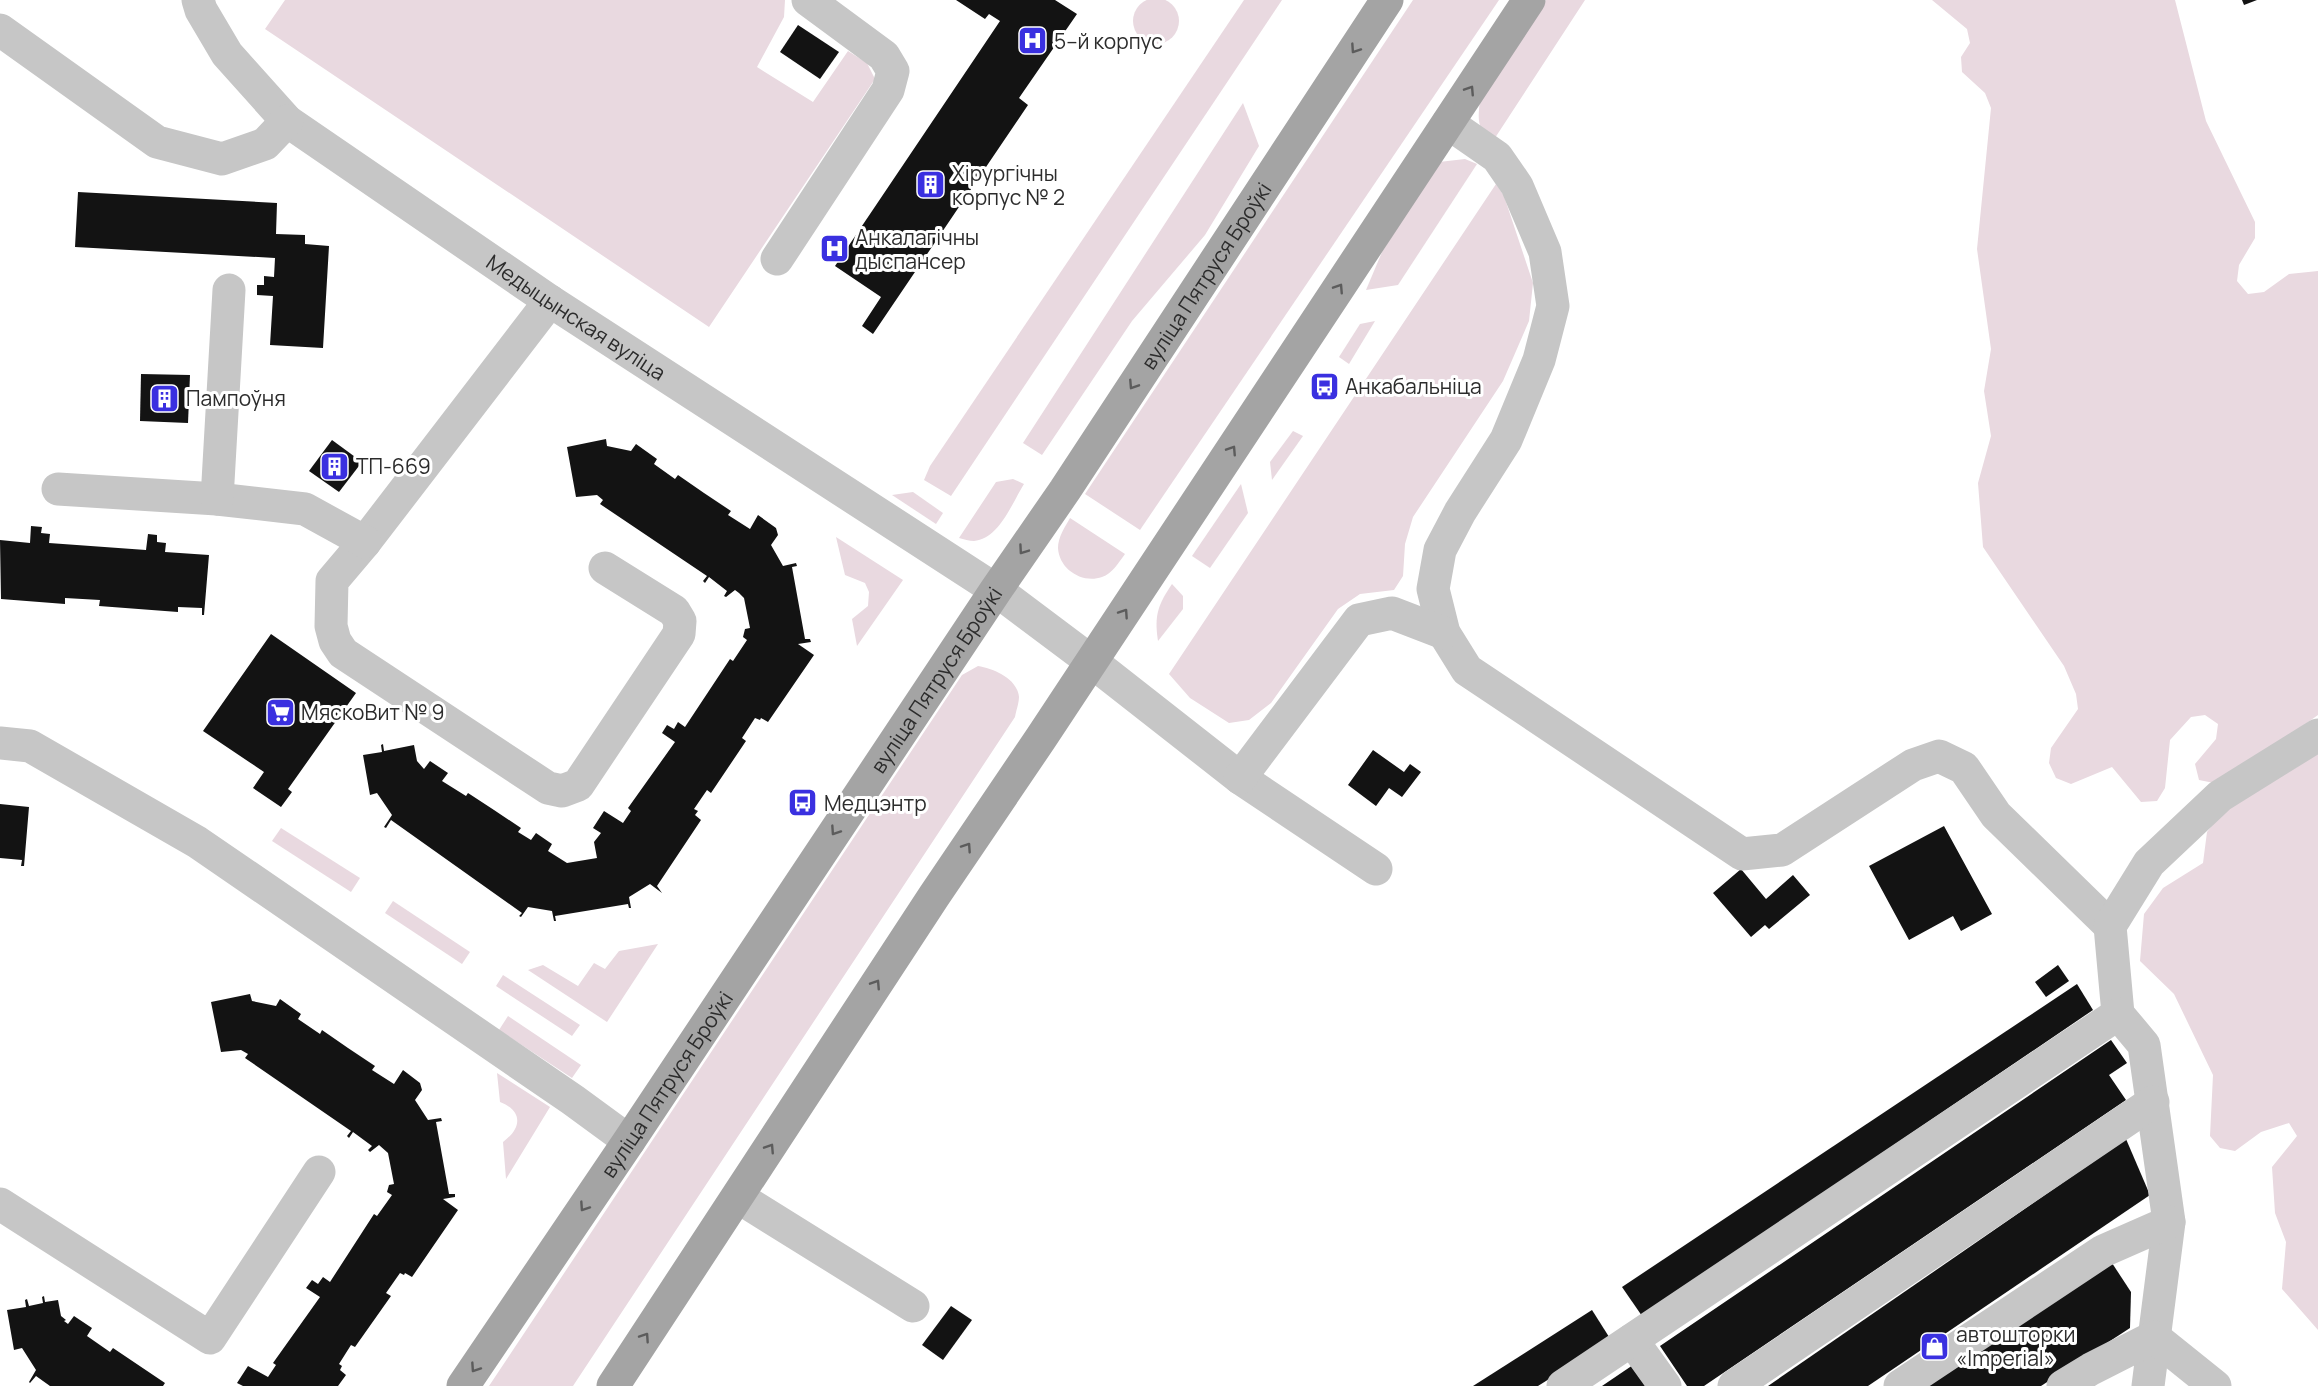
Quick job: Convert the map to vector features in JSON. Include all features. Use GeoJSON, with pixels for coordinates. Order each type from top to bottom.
{"type":"FeatureCollection","features":[{"type":"Feature","properties":{"kind":"main road","name":"вуліца Пятруся Броўкі"},"geometry":{"type":"LineString","coordinates":[[463,1386],[1065,490],[1387,0]]}},
{"type":"Feature","properties":{"kind":"main road"},"geometry":{"type":"LineString","coordinates":[[613,1386],[934,896],[1092,662],[1529,0]]}},
{"type":"Feature","properties":{"kind":"street","name":"Медыцынская вуліца"},"geometry":{"type":"LineString","coordinates":[[198,0],[201,10],[227,54],[287,122],[550,301],[996,590],[1240,778],[1376,870]]}},
{"type":"Feature","properties":{"kind":"street"},"geometry":{"type":"LineString","coordinates":[[777,259],[888,90],[893,71],[884,56],[808,0]]}},
{"type":"Feature","properties":{"kind":"street"},"geometry":{"type":"LineString","coordinates":[[0,30],[158,142],[222,159],[265,144],[287,122]]}},
{"type":"Feature","properties":{"kind":"street"},"geometry":{"type":"LineString","coordinates":[[1448,123],[1497,157],[1517,186],[1545,252],[1553,306],[1539,360],[1506,440],[1460,512],[1440,550],[1433,589],[1444,633],[1467,670],[1742,854],[1782,850],[1913,765],[1939,756],[1964,768],[1996,815],[2110,926]]}},
{"type":"Feature","properties":{"kind":"street"},"geometry":{"type":"LineString","coordinates":[[217,499],[228,290]]}},
{"type":"Feature","properties":{"kind":"street"},"geometry":{"type":"LineString","coordinates":[[550,301],[365,542],[332,581],[332,626],[335,641],[343,653],[548,788],[562,791],[578,785],[679,634],[680,621],[674,611],[605,568]]}},
{"type":"Feature","properties":{"kind":"street"},"geometry":{"type":"LineString","coordinates":[[58,489],[217,499],[305,510],[365,542]]}},
{"type":"Feature","properties":{"kind":"street"},"geometry":{"type":"LineString","coordinates":[[1240,778],[1359,620],[1392,613],[1444,633]]}},
{"type":"Feature","properties":{"kind":"street"},"geometry":{"type":"LineString","coordinates":[[2148,1386],[2169,1222],[2154,1102],[2144,1045],[2118,1014],[2110,926],[2149,863],[2220,796],[2318,735]]}},
{"type":"Feature","properties":{"kind":"street"},"geometry":{"type":"LineString","coordinates":[[0,743],[30,746],[197,842],[573,1100],[629,1141]]}},
{"type":"Feature","properties":{"kind":"street"},"geometry":{"type":"LineString","coordinates":[[1563,1386],[2118,1014]]}},
{"type":"Feature","properties":{"kind":"street"},"geometry":{"type":"LineString","coordinates":[[1734,1386],[2154,1102]]}},
{"type":"Feature","properties":{"kind":"street"},"geometry":{"type":"LineString","coordinates":[[2,1210],[210,1338],[319,1172]]}},
{"type":"Feature","properties":{"kind":"street"},"geometry":{"type":"LineString","coordinates":[[738,1197],[913,1306]]}},
{"type":"Feature","properties":{"kind":"street"},"geometry":{"type":"LineString","coordinates":[[1900,1386],[2103,1251],[2169,1222]]}},
{"type":"Feature","properties":{"kind":"street"},"geometry":{"type":"LineString","coordinates":[[2063,1386],[2154,1337]]}},
{"type":"Feature","properties":{"kind":"street"},"geometry":{"type":"LineString","coordinates":[[2154,1337],[2215,1386]]}},
{"type":"Feature","properties":{"kind":"street"},"geometry":{"type":"LineString","coordinates":[[1632,1340],[1665,1386]]}},
{"type":"Feature","properties":{"kind":"shaded area"},"geometry":{"type":"Polygon","coordinates":[[[1156,-2],[1172,5],[1179,21],[1172,37],[1156,44],[1140,37],[1133,21],[1140,5],[1156,-2]]]}},
{"type":"Feature","properties":{"kind":"shaded area"},"geometry":{"type":"Polygon","coordinates":[[[285,0],[785,0],[784,17],[757,67],[813,102],[848,51],[867,63],[875,79],[709,327],[265,29],[285,0]]]}},
{"type":"Feature","properties":{"kind":"shaded area"},"geometry":{"type":"Polygon","coordinates":[[[1244,0],[1282,0],[951,496],[924,480],[930,466],[1244,0]]]}},
{"type":"Feature","properties":{"kind":"shaded area"},"geometry":{"type":"Polygon","coordinates":[[[1413,0],[1499,0],[1140,530],[1085,494],[1413,0]]]}},
{"type":"Feature","properties":{"kind":"shaded area"},"geometry":{"type":"Polygon","coordinates":[[[1546,0],[1585,0],[1493,141],[1479,123],[1480,99],[1546,0]]]}},
{"type":"Feature","properties":{"kind":"shaded area"},"geometry":{"type":"Polygon","coordinates":[[[1932,0],[2175,0],[2206,121],[2255,222],[2255,238],[2239,265],[2237,281],[2248,294],[2264,292],[2289,274],[2318,271],[2318,715],[2229,778],[2214,783],[2199,780],[2195,764],[2216,739],[2218,724],[2205,715],[2191,717],[2170,740],[2165,788],[2157,801],[2141,802],[2112,767],[2071,784],[2056,778],[2049,763],[2051,748],[2078,709],[2076,694],[2064,666],[1983,547],[1978,483],[1991,436],[1984,391],[1991,349],[1977,249],[1991,108],[1985,93],[1962,72],[1961,57],[1970,43],[1967,29],[1932,0]]]}},
{"type":"Feature","properties":{"kind":"shaded area"},"geometry":{"type":"Polygon","coordinates":[[[1243,103],[1259,146],[1205,235],[1132,321],[1042,455],[1023,443],[1243,103]]]}},
{"type":"Feature","properties":{"kind":"shaded area"},"geometry":{"type":"Polygon","coordinates":[[[1465,159],[1477,164],[1398,285],[1366,290],[1382,252],[1439,162],[1465,159]]]}},
{"type":"Feature","properties":{"kind":"shaded area"},"geometry":{"type":"Polygon","coordinates":[[[1496,184],[1504,196],[1533,283],[1529,321],[1503,381],[1413,517],[1405,544],[1403,576],[1394,590],[1360,594],[1338,609],[1271,703],[1249,720],[1229,723],[1190,698],[1169,674],[1496,184]]]}},
{"type":"Feature","properties":{"kind":"shaded area"},"geometry":{"type":"Polygon","coordinates":[[[1375,321],[1349,364],[1339,357],[1360,324],[1375,321]]]}},
{"type":"Feature","properties":{"kind":"shaded area"},"geometry":{"type":"Polygon","coordinates":[[[1293,431],[1303,436],[1272,480],[1270,462],[1293,431]]]}},
{"type":"Feature","properties":{"kind":"shaded area"},"geometry":{"type":"Polygon","coordinates":[[[1013,479],[1024,484],[998,527],[983,539],[974,541],[959,538],[996,482],[1013,479]]]}},
{"type":"Feature","properties":{"kind":"shaded area"},"geometry":{"type":"Polygon","coordinates":[[[1241,484],[1248,513],[1210,568],[1192,556],[1241,484]]]}},
{"type":"Feature","properties":{"kind":"shaded area"},"geometry":{"type":"Polygon","coordinates":[[[913,492],[943,513],[936,524],[892,495],[913,492]]]}},
{"type":"Feature","properties":{"kind":"shaded area"},"geometry":{"type":"Polygon","coordinates":[[[1070,518],[1125,554],[1109,573],[1094,579],[1087,578],[1073,573],[1062,562],[1058,544],[1070,518]]]}},
{"type":"Feature","properties":{"kind":"shaded area"},"geometry":{"type":"Polygon","coordinates":[[[836,537],[903,580],[857,646],[852,619],[868,606],[869,592],[865,583],[845,575],[836,537]]]}},
{"type":"Feature","properties":{"kind":"shaded area"},"geometry":{"type":"Polygon","coordinates":[[[1172,584],[1183,596],[1183,609],[1158,641],[1158,611],[1172,584]]]}},
{"type":"Feature","properties":{"kind":"shaded area"},"geometry":{"type":"Polygon","coordinates":[[[978,666],[997,672],[1014,685],[1019,697],[1015,717],[573,1386],[489,1386],[962,675],[978,666]]]}},
{"type":"Feature","properties":{"kind":"shaded area"},"geometry":{"type":"Polygon","coordinates":[[[2318,750],[2318,1330],[2282,1289],[2286,1242],[2275,1213],[2272,1167],[2297,1136],[2289,1123],[2261,1132],[2235,1151],[2220,1148],[2210,1136],[2213,1075],[2174,994],[2140,961],[2144,914],[2163,888],[2203,863],[2207,832],[2227,806],[2297,767],[2318,750]]]}},
{"type":"Feature","properties":{"kind":"shaded area"},"geometry":{"type":"Polygon","coordinates":[[[281,828],[360,878],[351,892],[272,841],[281,828]]]}},
{"type":"Feature","properties":{"kind":"shaded area"},"geometry":{"type":"Polygon","coordinates":[[[393,901],[470,952],[462,964],[385,913],[393,901]]]}},
{"type":"Feature","properties":{"kind":"shaded area"},"geometry":{"type":"Polygon","coordinates":[[[658,944],[607,1022],[528,970],[543,965],[578,986],[594,963],[605,969],[619,951],[658,944]]]}},
{"type":"Feature","properties":{"kind":"shaded area"},"geometry":{"type":"Polygon","coordinates":[[[503,975],[580,1025],[572,1036],[496,986],[503,975]]]}},
{"type":"Feature","properties":{"kind":"shaded area"},"geometry":{"type":"Polygon","coordinates":[[[508,1016],[581,1065],[572,1078],[499,1030],[508,1016]]]}},
{"type":"Feature","properties":{"kind":"shaded area"},"geometry":{"type":"Polygon","coordinates":[[[497,1073],[550,1107],[506,1179],[503,1142],[514,1131],[517,1120],[513,1110],[500,1102],[497,1073]]]}},
{"type":"Feature","properties":{"kind":"building","name":"Хірургічны корпус № 2"},"geometry":{"type":"Polygon","coordinates":[[[956,0],[1055,0],[1077,14],[1019,98],[1028,105],[873,334],[862,326],[881,297],[835,266],[1000,21],[989,14],[985,19],[956,0]]]}},
{"type":"Feature","properties":{"kind":"building"},"geometry":{"type":"Polygon","coordinates":[[[2242,0],[2257,0],[2244,5],[2242,0]]]}},
{"type":"Feature","properties":{"kind":"building"},"geometry":{"type":"Polygon","coordinates":[[[798,25],[839,52],[820,79],[780,52],[798,25]]]}},
{"type":"Feature","properties":{"kind":"building"},"geometry":{"type":"Polygon","coordinates":[[[78,192],[277,203],[276,234],[305,235],[305,244],[329,246],[323,348],[270,345],[273,296],[257,295],[257,285],[264,285],[264,276],[274,277],[275,258],[75,247],[78,192]]]}},
{"type":"Feature","properties":{"kind":"building","name":"Пампоўня"},"geometry":{"type":"Polygon","coordinates":[[[141,374],[190,375],[188,423],[140,421],[141,374]]]}},
{"type":"Feature","properties":{"kind":"building"},"geometry":{"type":"Polygon","coordinates":[[[606,439],[607,446],[631,451],[636,444],[657,459],[654,464],[675,479],[678,475],[731,511],[728,515],[750,529],[758,515],[776,528],[778,535],[771,545],[783,566],[796,563],[797,566],[792,567],[805,639],[810,639],[811,642],[798,644],[814,655],[768,722],[755,718],[742,738],[746,741],[711,793],[707,790],[694,809],[698,811],[695,815],[701,820],[657,886],[662,893],[650,884],[629,897],[631,908],[628,904],[555,916],[556,921],[554,921],[552,911],[528,907],[521,917],[519,916],[522,913],[391,820],[386,828],[384,827],[392,815],[377,793],[370,795],[363,755],[382,752],[381,745],[383,744],[384,751],[414,745],[417,761],[424,769],[430,761],[448,773],[442,781],[466,796],[468,793],[494,810],[521,828],[518,832],[531,840],[536,833],[552,844],[548,851],[567,863],[597,858],[594,842],[601,833],[593,828],[604,811],[623,823],[631,811],[628,808],[675,742],[662,733],[667,725],[674,729],[678,722],[685,727],[730,659],[733,661],[747,640],[743,637],[745,629],[750,628],[744,598],[739,593],[735,590],[726,597],[724,596],[727,591],[709,577],[705,583],[703,581],[707,576],[600,504],[603,500],[597,495],[576,497],[567,447],[606,439]]]}},
{"type":"Feature","properties":{"kind":"building","name":"ТП-669"},"geometry":{"type":"Polygon","coordinates":[[[332,440],[362,462],[339,492],[309,471],[332,440]]]}},
{"type":"Feature","properties":{"kind":"building"},"geometry":{"type":"Polygon","coordinates":[[[31,526],[42,527],[41,533],[50,534],[49,543],[146,550],[148,534],[157,535],[157,542],[166,543],[165,552],[209,555],[204,615],[202,615],[202,608],[178,607],[178,612],[99,606],[100,600],[65,598],[65,604],[1,599],[0,540],[30,543],[31,526]]]}},
{"type":"Feature","properties":{"kind":"building","name":"МяскоВит № 9"},"geometry":{"type":"Polygon","coordinates":[[[271,634],[356,693],[288,789],[292,792],[281,807],[253,788],[264,772],[203,731],[271,634]]]}},
{"type":"Feature","properties":{"kind":"building"},"geometry":{"type":"Polygon","coordinates":[[[1373,750],[1404,772],[1410,764],[1421,772],[1402,797],[1389,788],[1376,806],[1348,785],[1373,750]]]}},
{"type":"Feature","properties":{"kind":"building"},"geometry":{"type":"Polygon","coordinates":[[[0,804],[29,807],[24,866],[21,866],[22,860],[0,858],[0,804]]]}},
{"type":"Feature","properties":{"kind":"building"},"geometry":{"type":"Polygon","coordinates":[[[1944,826],[1992,914],[1961,931],[1953,916],[1909,940],[1869,866],[1944,826]]]}},
{"type":"Feature","properties":{"kind":"building"},"geometry":{"type":"Polygon","coordinates":[[[1741,869],[1766,899],[1793,875],[1810,895],[1769,929],[1765,925],[1751,937],[1713,893],[1741,869]]]}},
{"type":"Feature","properties":{"kind":"building"},"geometry":{"type":"Polygon","coordinates":[[[2058,965],[2069,981],[2046,997],[2035,982],[2058,965]]]}},
{"type":"Feature","properties":{"kind":"building"},"geometry":{"type":"Polygon","coordinates":[[[2077,984],[2093,1010],[1642,1316],[1622,1287],[2077,984]]]}},
{"type":"Feature","properties":{"kind":"building"},"geometry":{"type":"Polygon","coordinates":[[[250,994],[252,1001],[276,1006],[280,999],[301,1014],[298,1019],[320,1034],[322,1030],[375,1066],[372,1070],[394,1084],[403,1070],[420,1083],[422,1090],[415,1100],[428,1120],[441,1118],[442,1121],[436,1122],[449,1194],[455,1194],[455,1197],[443,1199],[458,1210],[412,1277],[400,1273],[386,1293],[391,1296],[355,1347],[351,1345],[339,1364],[342,1366],[340,1370],[346,1375],[338,1386],[243,1386],[237,1383],[248,1366],[268,1377],[276,1365],[273,1363],[320,1297],[306,1288],[312,1280],[318,1284],[323,1277],[330,1282],[374,1214],[377,1216],[392,1195],[387,1192],[389,1185],[394,1184],[388,1153],[379,1145],[370,1152],[368,1150],[372,1146],[353,1132],[349,1138],[347,1136],[351,1131],[245,1058],[248,1054],[241,1050],[221,1052],[211,1002],[250,994]]]}},
{"type":"Feature","properties":{"kind":"building"},"geometry":{"type":"Polygon","coordinates":[[[2111,1040],[2127,1063],[2109,1075],[2126,1100],[1704,1386],[1687,1386],[1660,1346],[2111,1040]]]}},
{"type":"Feature","properties":{"kind":"building"},"geometry":{"type":"Polygon","coordinates":[[[2126,1139],[2150,1195],[1868,1386],[1768,1386],[2126,1139]]]}},
{"type":"Feature","properties":{"kind":"building"},"geometry":{"type":"Polygon","coordinates":[[[2112,1263],[2131,1292],[2130,1328],[2041,1386],[1925,1386],[2112,1263]]]}},
{"type":"Feature","properties":{"kind":"building"},"geometry":{"type":"Polygon","coordinates":[[[44,1296],[45,1302],[58,1300],[61,1316],[66,1320],[64,1321],[68,1324],[74,1316],[92,1328],[87,1336],[110,1352],[113,1348],[165,1383],[163,1386],[50,1386],[36,1376],[30,1383],[36,1370],[22,1348],[14,1350],[7,1310],[26,1307],[25,1300],[27,1299],[29,1306],[43,1303],[42,1297],[44,1296]]]}},
{"type":"Feature","properties":{"kind":"building"},"geometry":{"type":"Polygon","coordinates":[[[951,1306],[972,1320],[943,1360],[922,1345],[951,1306]]]}},
{"type":"Feature","properties":{"kind":"building"},"geometry":{"type":"Polygon","coordinates":[[[1592,1310],[1611,1340],[1538,1386],[1473,1386],[1592,1310]]]}},
{"type":"Feature","properties":{"kind":"building"},"geometry":{"type":"Polygon","coordinates":[[[1633,1365],[1647,1386],[1602,1386],[1633,1365]]]}},
{"type":"Feature","properties":{"kind":"place","name":"5--й корпус"},"geometry":{"type":"Point","coordinates":[1033,41]}},
{"type":"Feature","properties":{"kind":"place","name":"Хірургічны корпус № 2"},"geometry":{"type":"Point","coordinates":[931,185]}},
{"type":"Feature","properties":{"kind":"place","name":"Анкалагічны дыспансер"},"geometry":{"type":"Point","coordinates":[834,249]}},
{"type":"Feature","properties":{"kind":"place","name":"Анкабальніца"},"geometry":{"type":"Point","coordinates":[1324,386]}},
{"type":"Feature","properties":{"kind":"place","name":"Пампоўня"},"geometry":{"type":"Point","coordinates":[165,398]}},
{"type":"Feature","properties":{"kind":"place","name":"ТП-669"},"geometry":{"type":"Point","coordinates":[335,466]}},
{"type":"Feature","properties":{"kind":"place","name":"МяскоВит № 9"},"geometry":{"type":"Point","coordinates":[280,712]}},
{"type":"Feature","properties":{"kind":"place","name":"Медцэнтр"},"geometry":{"type":"Point","coordinates":[803,803]}},
{"type":"Feature","properties":{"kind":"place","name":"автошторки «Imperial»"},"geometry":{"type":"Point","coordinates":[1935,1346]}}]}
